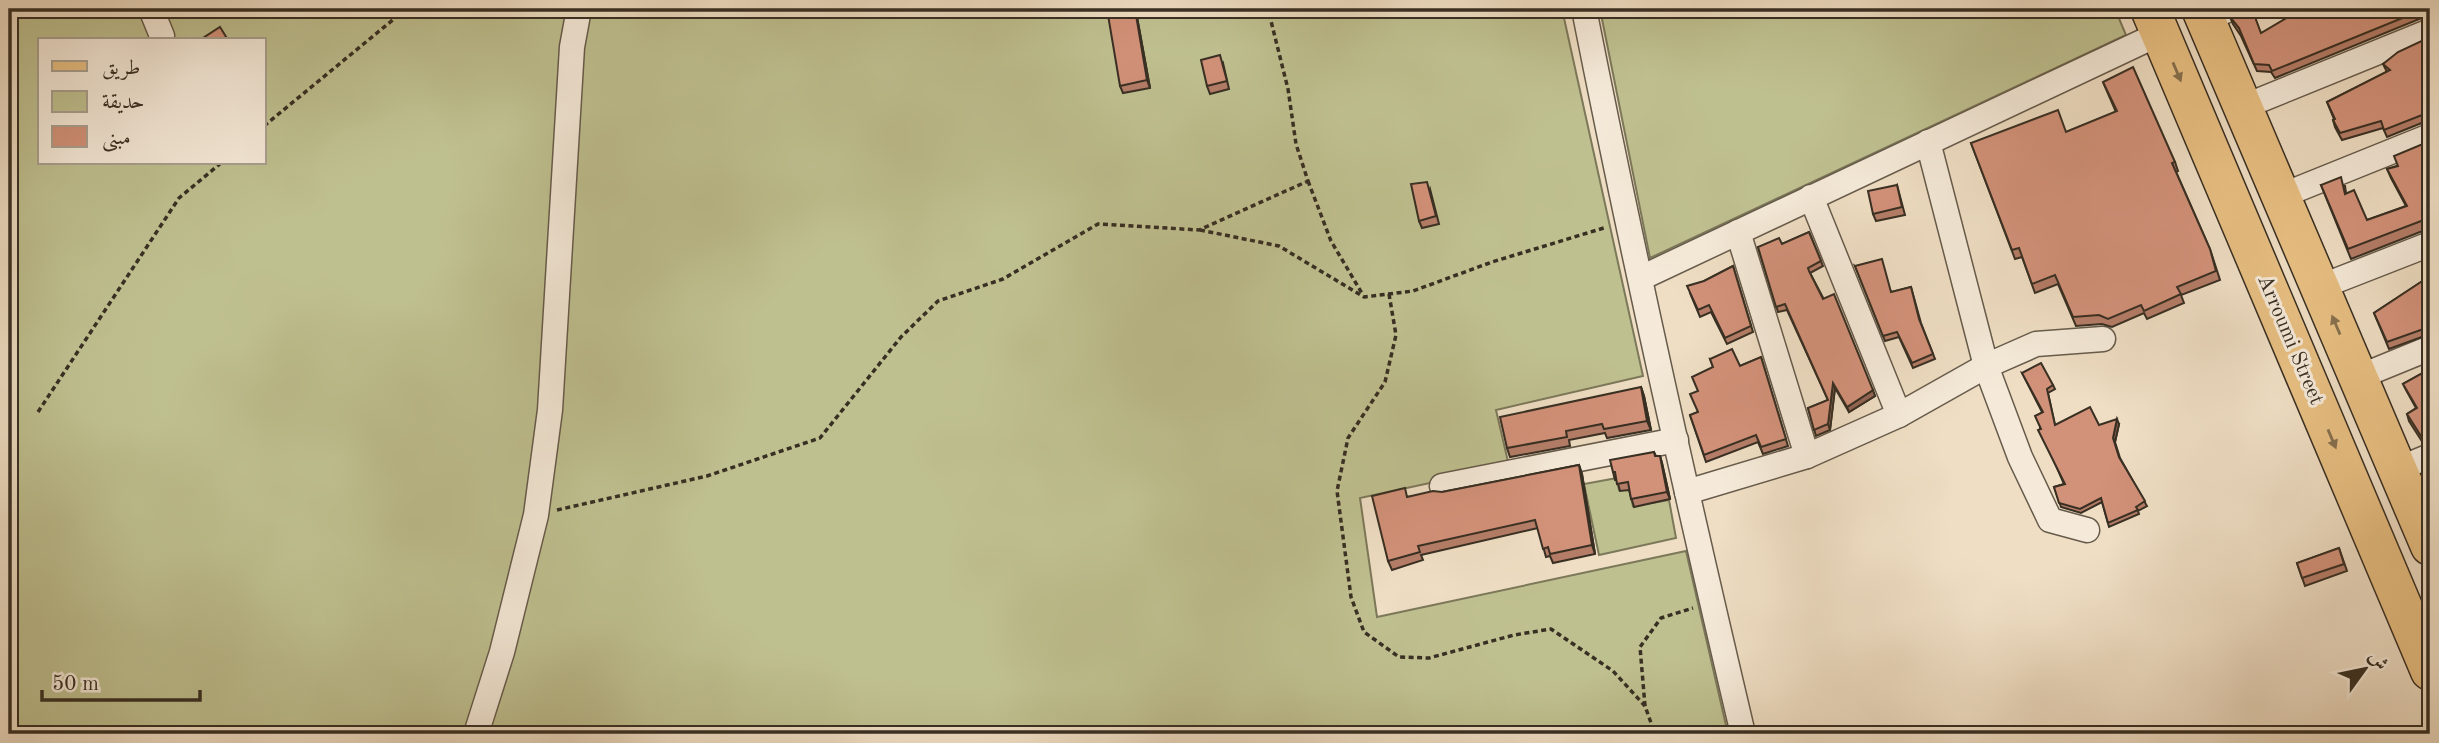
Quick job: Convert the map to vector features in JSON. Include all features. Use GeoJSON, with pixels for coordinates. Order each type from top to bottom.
{"type":"FeatureCollection","features":[{"type":"Feature","properties":{"kind":"main road"},"geometry":{"type":"LineString","coordinates":[[2212,12],[2243,107],[2359,377],[2414,463],[2430,545]]}},
{"type":"Feature","properties":{"kind":"main road","name":"Arroumi Street"},"geometry":{"type":"LineString","coordinates":[[2156,21],[2430,671]]}},
{"type":"Feature","properties":{"kind":"street"},"geometry":{"type":"LineString","coordinates":[[151,9],[162,36]]}},
{"type":"Feature","properties":{"kind":"street"},"geometry":{"type":"LineString","coordinates":[[476,734],[502,652],[536,515],[550,410],[572,47],[579,9]]}},
{"type":"Feature","properties":{"kind":"street"},"geometry":{"type":"LineString","coordinates":[[1584,9],[1626,222],[1641,278],[1711,601],[1743,734]]}},
{"type":"Feature","properties":{"kind":"street"},"geometry":{"type":"LineString","coordinates":[[1641,278],[1928,142],[2156,21]]}},
{"type":"Feature","properties":{"kind":"street"},"geometry":{"type":"LineString","coordinates":[[2243,107],[2430,32]]}},
{"type":"Feature","properties":{"kind":"street"},"geometry":{"type":"LineString","coordinates":[[2281,196],[2430,136]]}},
{"type":"Feature","properties":{"kind":"street"},"geometry":{"type":"LineString","coordinates":[[1928,142],[1986,366],[2020,457],[2050,520],[2087,530]]}},
{"type":"Feature","properties":{"kind":"street"},"geometry":{"type":"LineString","coordinates":[[1811,197],[1899,415]]}},
{"type":"Feature","properties":{"kind":"street"},"geometry":{"type":"LineString","coordinates":[[1738,232],[1807,456]]}},
{"type":"Feature","properties":{"kind":"street"},"geometry":{"type":"LineString","coordinates":[[2320,287],[2430,244]]}},
{"type":"Feature","properties":{"kind":"street"},"geometry":{"type":"LineString","coordinates":[[1687,492],[1807,456],[1899,415],[1986,366],[2036,344],[2103,338]]}},
{"type":"Feature","properties":{"kind":"street"},"geometry":{"type":"LineString","coordinates":[[2359,377],[2430,348]]}},
{"type":"Feature","properties":{"kind":"street"},"geometry":{"type":"LineString","coordinates":[[1442,486],[1676,439]]}},
{"type":"Feature","properties":{"kind":"path"},"geometry":{"type":"LineString","coordinates":[[266,125],[406,9]]}},
{"type":"Feature","properties":{"kind":"path"},"geometry":{"type":"LineString","coordinates":[[1268,9],[1287,89],[1296,144],[1308,181],[1331,241],[1364,297]]}},
{"type":"Feature","properties":{"kind":"path"},"geometry":{"type":"LineString","coordinates":[[38,412],[179,198],[220,164]]}},
{"type":"Feature","properties":{"kind":"path"},"geometry":{"type":"LineString","coordinates":[[1199,230],[1308,181]]}},
{"type":"Feature","properties":{"kind":"path"},"geometry":{"type":"LineString","coordinates":[[536,515],[707,476],[820,438],[901,337],[937,300],[1003,279],[1098,223],[1199,230],[1279,246],[1364,297],[1413,291],[1492,262],[1626,222]]}},
{"type":"Feature","properties":{"kind":"path"},"geometry":{"type":"LineString","coordinates":[[1389,294],[1396,335],[1385,382],[1348,438],[1336,491],[1351,597],[1364,632],[1399,657],[1429,657],[1514,635],[1551,629],[1612,671],[1645,706]]}},
{"type":"Feature","properties":{"kind":"path"},"geometry":{"type":"LineString","coordinates":[[1655,734],[1645,706],[1640,647],[1661,618],[1711,601]]}},
{"type":"Feature","properties":{"kind":"green space"},"geometry":{"type":"Polygon","coordinates":[[[9,9],[1562,9],[1643,376],[1496,410],[1509,466],[1360,498],[1377,617],[1686,551],[1728,734],[9,734],[9,9]]]}},
{"type":"Feature","properties":{"kind":"green space"},"geometry":{"type":"Polygon","coordinates":[[[1600,9],[2115,9],[2126,35],[1650,258],[1600,9]]]}},
{"type":"Feature","properties":{"kind":"green space"},"geometry":{"type":"Polygon","coordinates":[[[1617,478],[1619,490],[1629,488],[1633,506],[1669,500],[1676,538],[1599,555],[1584,484],[1617,478]]]}},
{"type":"Feature","properties":{"kind":"building"},"geometry":{"type":"Polygon","coordinates":[[[1135,9],[1147,80],[1120,86],[1108,15],[1135,9]]]}},
{"type":"Feature","properties":{"kind":"building"},"geometry":{"type":"Polygon","coordinates":[[[2240,9],[2252,9],[2261,33],[2288,17],[2287,12],[2292,9],[2430,9],[2272,71],[2269,65],[2254,64],[2239,28],[2230,17],[2240,9]]]}},
{"type":"Feature","properties":{"kind":"building"},"geometry":{"type":"Polygon","coordinates":[[[220,27],[227,38],[203,38],[220,27]]]}},
{"type":"Feature","properties":{"kind":"building"},"geometry":{"type":"Polygon","coordinates":[[[2430,37],[2430,114],[2384,130],[2381,121],[2340,133],[2327,102],[2390,70],[2383,64],[2398,52],[2430,37]]]}},
{"type":"Feature","properties":{"kind":"building"},"geometry":{"type":"Polygon","coordinates":[[[1220,55],[1227,81],[1207,86],[1201,60],[1220,55]]]}},
{"type":"Feature","properties":{"kind":"building"},"geometry":{"type":"Polygon","coordinates":[[[2133,67],[2175,162],[2172,163],[2210,249],[2216,271],[2177,287],[2181,294],[2144,311],[2141,305],[2108,319],[2099,315],[2073,317],[2055,275],[2032,284],[2019,248],[2012,250],[1971,143],[2058,110],[2066,132],[2117,111],[2103,82],[2133,67]]]}},
{"type":"Feature","properties":{"kind":"building"},"geometry":{"type":"Polygon","coordinates":[[[2430,141],[2430,221],[2421,221],[2348,249],[2321,185],[2341,177],[2345,194],[2354,190],[2367,220],[2407,206],[2387,169],[2398,166],[2394,156],[2430,141]]]}},
{"type":"Feature","properties":{"kind":"building"},"geometry":{"type":"Polygon","coordinates":[[[1427,182],[1436,216],[1419,221],[1411,184],[1427,182]]]}},
{"type":"Feature","properties":{"kind":"building"},"geometry":{"type":"Polygon","coordinates":[[[1897,185],[1902,207],[1873,214],[1868,191],[1897,185]]]}},
{"type":"Feature","properties":{"kind":"building"},"geometry":{"type":"Polygon","coordinates":[[[1809,232],[1821,261],[1808,268],[1809,271],[1823,299],[1834,294],[1873,390],[1847,407],[1833,383],[1828,424],[1814,430],[1808,408],[1828,400],[1785,304],[1776,307],[1758,247],[1779,238],[1782,244],[1809,232]]]}},
{"type":"Feature","properties":{"kind":"building"},"geometry":{"type":"Polygon","coordinates":[[[1882,259],[1891,292],[1911,287],[1919,319],[1933,354],[1912,363],[1897,332],[1883,336],[1855,266],[1882,259]]]}},
{"type":"Feature","properties":{"kind":"building"},"geometry":{"type":"Polygon","coordinates":[[[1733,266],[1751,326],[1725,338],[1709,305],[1698,310],[1687,286],[1704,281],[1733,266]]]}},
{"type":"Feature","properties":{"kind":"building"},"geometry":{"type":"Polygon","coordinates":[[[2430,276],[2430,327],[2387,342],[2374,313],[2430,276]]]}},
{"type":"Feature","properties":{"kind":"building"},"geometry":{"type":"Polygon","coordinates":[[[1732,349],[1740,366],[1761,357],[1786,439],[1761,447],[1756,435],[1704,455],[1690,415],[1698,412],[1690,394],[1698,391],[1692,377],[1713,367],[1710,359],[1732,349]]]}},
{"type":"Feature","properties":{"kind":"building"},"geometry":{"type":"Polygon","coordinates":[[[2041,363],[2053,385],[2047,389],[2055,425],[2090,407],[2099,425],[2117,419],[2113,438],[2119,457],[2145,501],[2136,507],[2138,510],[2108,523],[2101,498],[2080,509],[2059,503],[2054,487],[2065,484],[2038,430],[2041,429],[2035,416],[2043,412],[2022,373],[2041,363]]]}},
{"type":"Feature","properties":{"kind":"building"},"geometry":{"type":"Polygon","coordinates":[[[2430,369],[2430,435],[2421,436],[2407,414],[2417,408],[2403,384],[2430,369]]]}},
{"type":"Feature","properties":{"kind":"building"},"geometry":{"type":"Polygon","coordinates":[[[1641,387],[1647,421],[1604,429],[1602,424],[1566,431],[1567,437],[1507,448],[1500,417],[1641,387]]]}},
{"type":"Feature","properties":{"kind":"building"},"geometry":{"type":"Polygon","coordinates":[[[1654,452],[1655,456],[1660,456],[1667,492],[1631,499],[1628,482],[1617,484],[1610,460],[1654,452]]]}},
{"type":"Feature","properties":{"kind":"building"},"geometry":{"type":"Polygon","coordinates":[[[1579,465],[1592,545],[1550,554],[1548,547],[1543,549],[1535,520],[1418,546],[1420,552],[1388,561],[1372,496],[1405,488],[1407,497],[1433,491],[1442,492],[1579,465]]]}},
{"type":"Feature","properties":{"kind":"building"},"geometry":{"type":"Polygon","coordinates":[[[2339,548],[2344,564],[2302,578],[2297,563],[2339,548]]]}}]}
